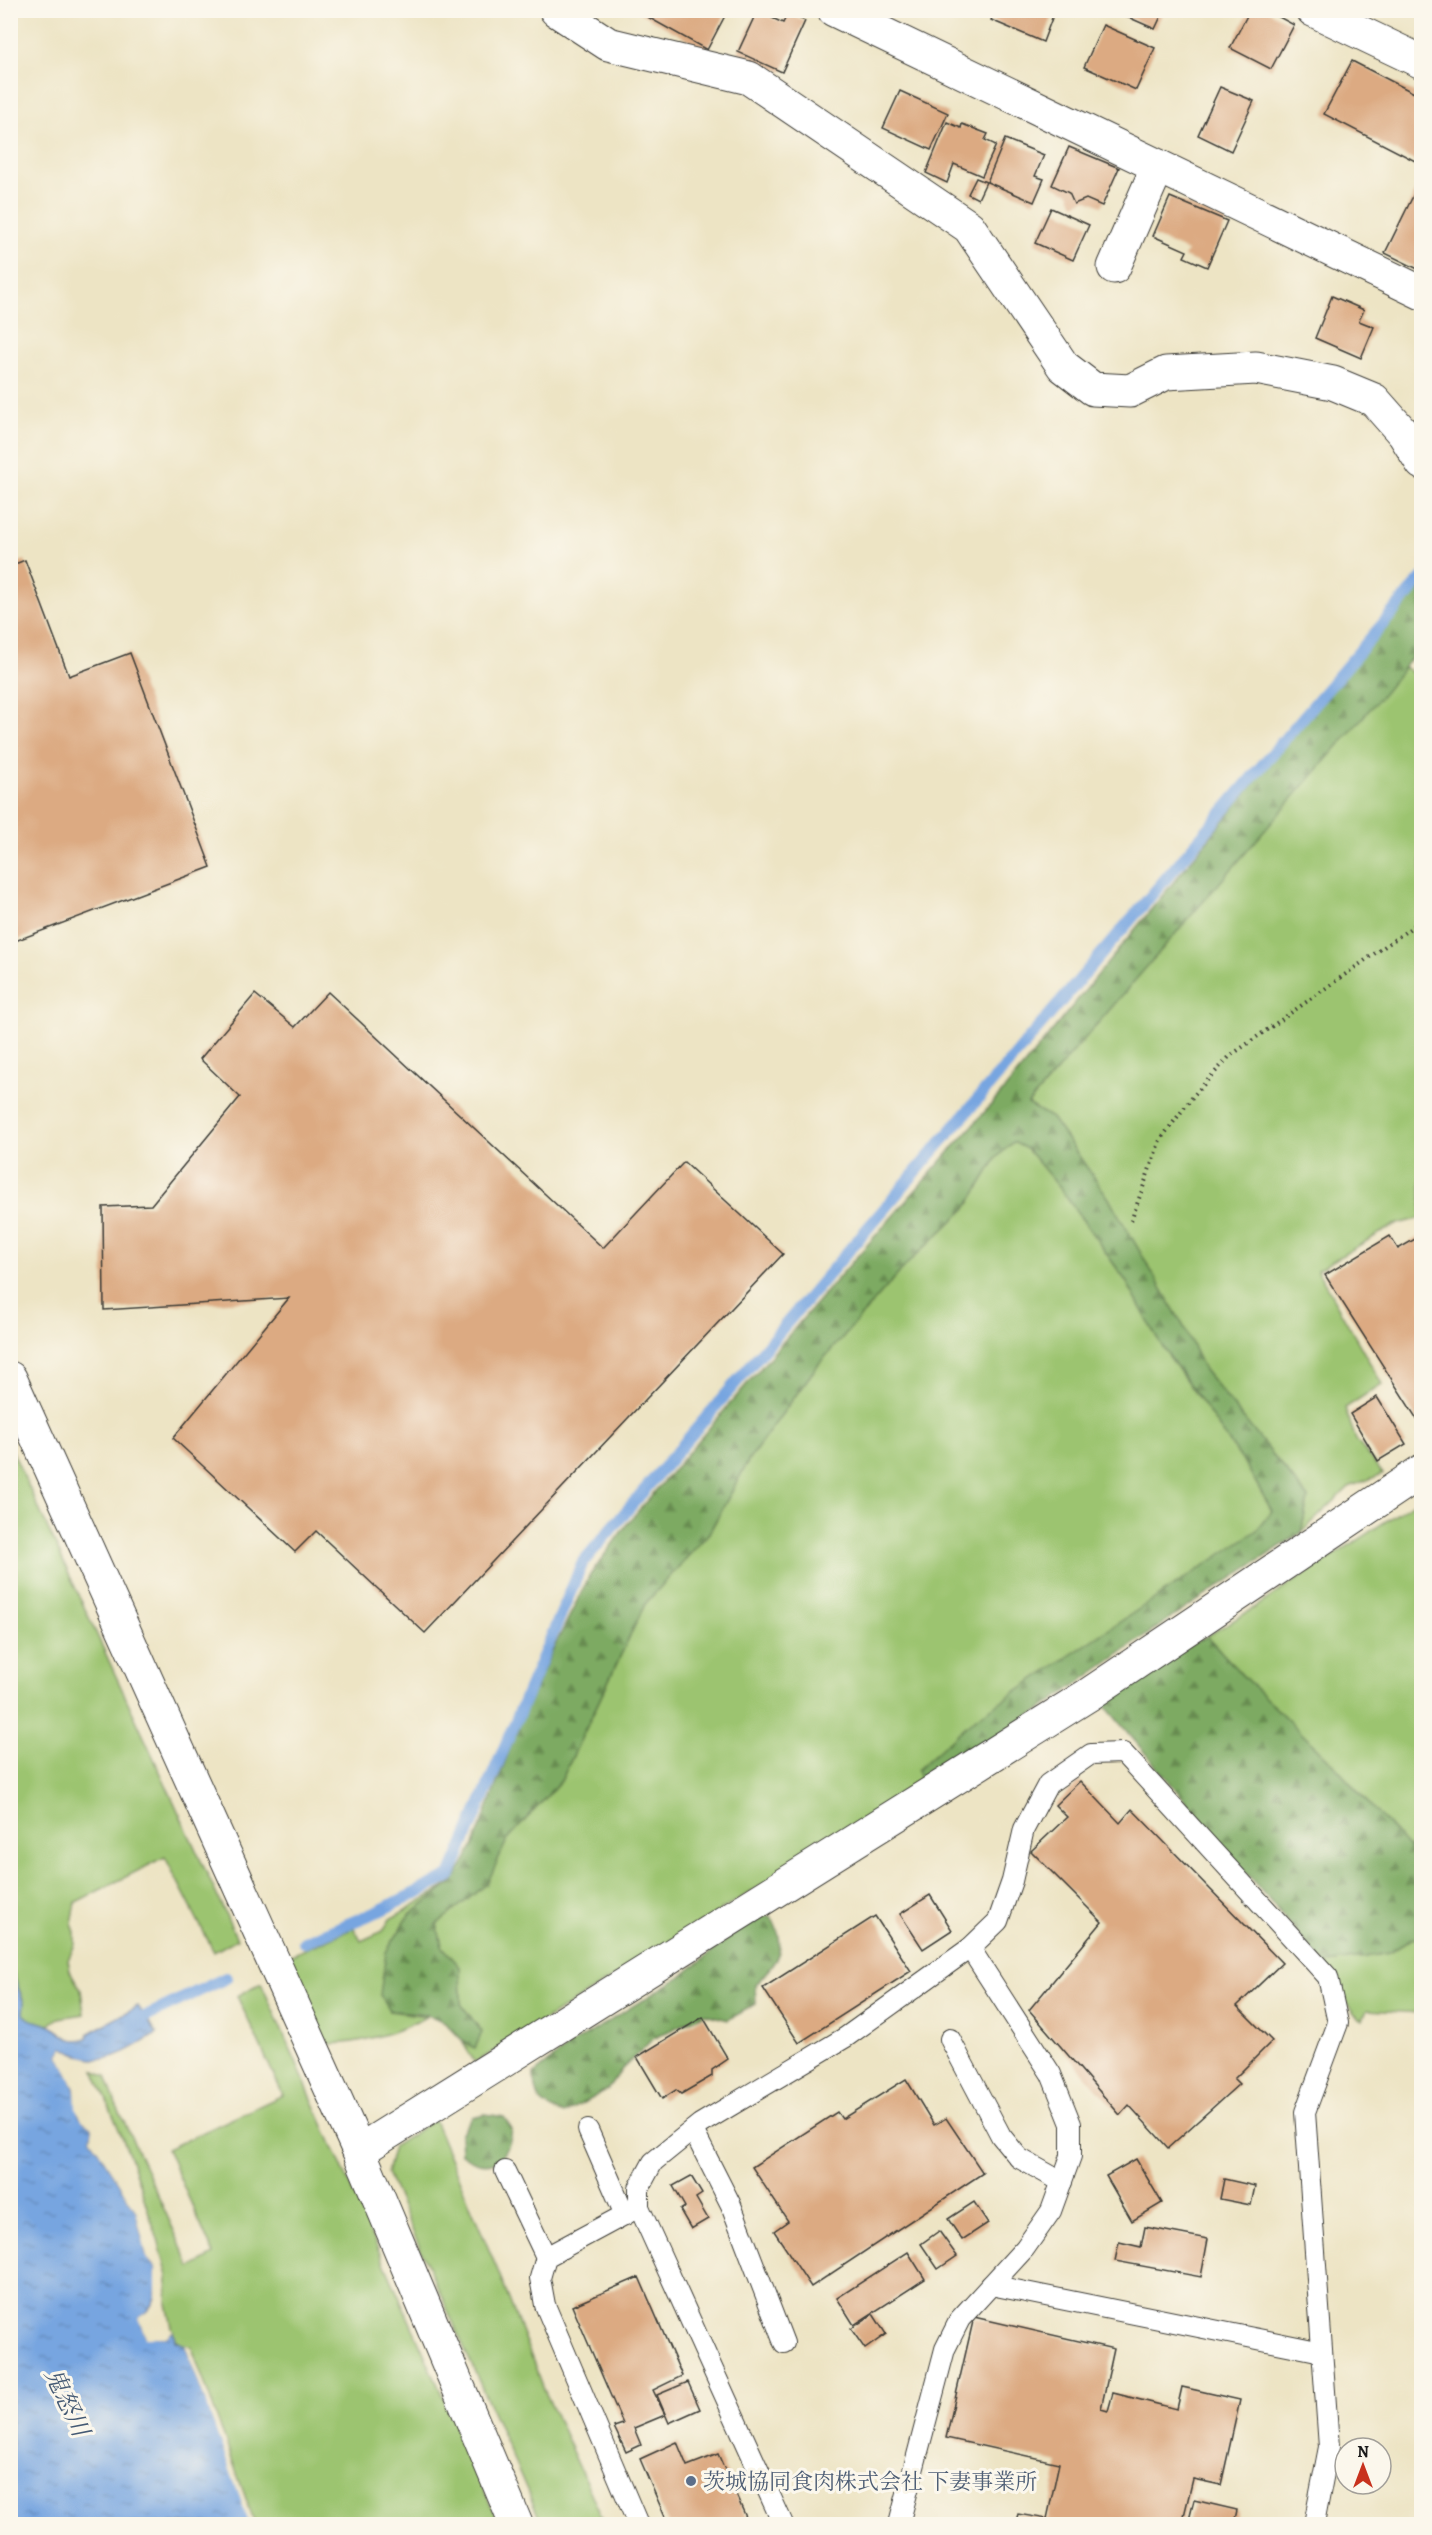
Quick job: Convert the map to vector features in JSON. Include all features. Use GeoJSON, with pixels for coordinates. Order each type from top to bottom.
{"type":"FeatureCollection","features":[{"type":"Feature","properties":{"kind":"street"},"geometry":{"type":"LineString","coordinates":[[556,10],[608,44],[748,78],[969,227],[1063,366],[1093,389],[1130,391],[1166,373],[1256,368],[1334,383],[1374,400],[1404,434],[1422,463]]}},
{"type":"Feature","properties":{"kind":"street"},"geometry":{"type":"LineString","coordinates":[[834,10],[1422,293]]}},
{"type":"Feature","properties":{"kind":"street"},"geometry":{"type":"LineString","coordinates":[[1313,10],[1422,62]]}},
{"type":"Feature","properties":{"kind":"street"},"geometry":{"type":"LineString","coordinates":[[1114,267],[1158,166]]}},
{"type":"Feature","properties":{"kind":"street"},"geometry":{"type":"LineString","coordinates":[[10,1378],[359,2151],[516,2524]]}},
{"type":"Feature","properties":{"kind":"street"},"geometry":{"type":"LineString","coordinates":[[359,2151],[1077,1701],[1422,1471]]}},
{"type":"Feature","properties":{"kind":"lane"},"geometry":{"type":"LineString","coordinates":[[546,2257],[632,2211],[639,2188],[653,2162],[693,2130],[846,2037],[970,1948],[998,1921],[1012,1881],[1024,1829],[1048,1784],[1091,1754],[1123,1753],[1328,1977],[1338,2023],[1305,2112],[1329,2447],[1314,2524]]}},
{"type":"Feature","properties":{"kind":"lane"},"geometry":{"type":"LineString","coordinates":[[899,2524],[945,2349],[960,2319],[1026,2248],[1051,2211],[1071,2156],[1071,2124],[1051,2074],[992,1978],[970,1948]]}},
{"type":"Feature","properties":{"kind":"lane"},"geometry":{"type":"LineString","coordinates":[[950,2039],[1001,2136],[1019,2158],[1062,2182]]}},
{"type":"Feature","properties":{"kind":"lane"},"geometry":{"type":"LineString","coordinates":[[588,2130],[632,2211],[783,2524]]}},
{"type":"Feature","properties":{"kind":"lane"},"geometry":{"type":"LineString","coordinates":[[693,2130],[731,2205],[784,2343]]}},
{"type":"Feature","properties":{"kind":"lane"},"geometry":{"type":"LineString","coordinates":[[505,2170],[546,2257],[540,2278],[545,2305],[638,2524]]}},
{"type":"Feature","properties":{"kind":"lane"},"geometry":{"type":"LineString","coordinates":[[991,2285],[1322,2352]]}},
{"type":"Feature","properties":{"kind":"path"},"geometry":{"type":"LineString","coordinates":[[1131,1221],[1160,1140],[1194,1095],[1230,1056],[1422,920]]}},
{"type":"Feature","properties":{"kind":"green space"},"geometry":{"type":"Polygon","coordinates":[[[1421,583],[1421,646],[1383,694],[1028,1104],[1052,1118],[1108,1197],[1184,1327],[1204,1370],[1308,1498],[1301,1533],[1171,1618],[1023,1722],[923,1785],[917,1770],[973,1720],[1256,1531],[1272,1511],[1247,1467],[1160,1343],[1126,1281],[1060,1188],[1027,1149],[1013,1142],[997,1157],[967,1207],[908,1263],[817,1366],[750,1458],[709,1533],[645,1604],[561,1781],[507,1840],[487,1884],[437,1924],[442,1946],[460,1967],[461,2004],[482,2032],[475,2048],[434,2017],[419,2013],[390,2011],[380,1995],[386,1952],[410,1914],[453,1882],[473,1847],[516,1732],[550,1655],[590,1575],[627,1524],[830,1287],[1004,1090],[1268,766],[1421,583]]]}},
{"type":"Feature","properties":{"kind":"green space"},"geometry":{"type":"Polygon","coordinates":[[[1404,667],[1421,678],[1421,1218],[1394,1225],[1317,1270],[1382,1384],[1345,1408],[1356,1440],[1383,1474],[1349,1487],[1301,1533],[1308,1498],[1204,1370],[1184,1327],[1108,1198],[1052,1118],[1028,1104],[1404,667]]]}},
{"type":"Feature","properties":{"kind":"green space"},"geometry":{"type":"Polygon","coordinates":[[[1013,1142],[1027,1149],[1060,1188],[1126,1281],[1160,1343],[1247,1467],[1272,1511],[1256,1531],[923,1785],[475,2063],[463,2043],[475,2048],[482,2032],[461,2004],[460,1967],[442,1946],[437,1924],[486,1884],[507,1840],[561,1781],[645,1604],[709,1533],[750,1458],[817,1366],[908,1263],[967,1207],[997,1157],[1013,1142]]]}},
{"type":"Feature","properties":{"kind":"green space"},"geometry":{"type":"Polygon","coordinates":[[[10,1446],[237,1939],[214,1952],[165,1857],[76,1902],[72,1924],[75,1944],[68,1960],[70,1971],[81,1990],[84,2014],[59,2018],[49,2025],[30,2021],[22,2013],[24,2003],[11,1967],[10,1446]]]}},
{"type":"Feature","properties":{"kind":"green space"},"geometry":{"type":"Polygon","coordinates":[[[1421,1498],[1421,1854],[1408,1847],[1331,1762],[1243,1676],[1207,1636],[1254,1608],[1421,1498]]]}},
{"type":"Feature","properties":{"kind":"green space"},"geometry":{"type":"Polygon","coordinates":[[[1207,1636],[1243,1676],[1331,1762],[1408,1847],[1421,1854],[1421,1940],[1413,1938],[1389,1953],[1323,1964],[1102,1702],[1128,1678],[1207,1636]]]}},
{"type":"Feature","properties":{"kind":"green space"},"geometry":{"type":"Polygon","coordinates":[[[453,1882],[410,1914],[390,2011],[427,2016],[404,2028],[376,2037],[347,2043],[321,2043],[282,1959],[354,1928],[361,1941],[383,1931],[390,1919],[453,1882]]]}},
{"type":"Feature","properties":{"kind":"green space"},"geometry":{"type":"Polygon","coordinates":[[[757,1915],[771,1916],[780,1946],[775,1961],[755,1985],[756,2004],[728,2020],[705,2014],[654,2038],[622,2069],[608,2089],[564,2114],[540,2100],[535,2090],[534,2074],[570,2045],[683,1975],[757,1915]]]}},
{"type":"Feature","properties":{"kind":"green space"},"geometry":{"type":"Polygon","coordinates":[[[1413,1938],[1421,1940],[1421,2013],[1367,2010],[1363,2020],[1347,2003],[1323,1964],[1389,1953],[1413,1938]]]}},
{"type":"Feature","properties":{"kind":"green space"},"geometry":{"type":"Polygon","coordinates":[[[261,1983],[499,2524],[255,2524],[192,2348],[175,2341],[167,2304],[168,2275],[158,2240],[128,2151],[94,2070],[106,2076],[116,2104],[191,2268],[214,2255],[167,2149],[283,2095],[237,1996],[261,1983]]]}},
{"type":"Feature","properties":{"kind":"green space"},"geometry":{"type":"Polygon","coordinates":[[[485,2114],[504,2117],[512,2130],[506,2150],[496,2162],[488,2164],[471,2160],[461,2154],[460,2134],[472,2117],[485,2114]]]}},
{"type":"Feature","properties":{"kind":"green space"},"geometry":{"type":"Polygon","coordinates":[[[434,2120],[498,2271],[543,2387],[605,2524],[542,2524],[387,2173],[394,2146],[434,2120]]]}},
{"type":"Feature","properties":{"kind":"water","name":"鬼怒川"},"geometry":{"type":"Polygon","coordinates":[[[10,1967],[24,2003],[23,2013],[70,2039],[87,2038],[88,2034],[138,2006],[157,2034],[112,2057],[90,2059],[63,2048],[59,2055],[74,2087],[80,2116],[93,2128],[91,2138],[136,2211],[147,2258],[156,2268],[157,2283],[153,2302],[139,2318],[146,2336],[166,2337],[173,2331],[175,2341],[185,2345],[251,2524],[11,2524],[10,1967]]]}},
{"type":"Feature","properties":{"kind":"pier"},"geometry":{"type":"Polygon","coordinates":[[[63,2048],[75,2055],[89,2058],[90,2061],[74,2058],[63,2051],[62,2055],[78,2089],[79,2109],[84,2118],[96,2127],[94,2138],[139,2210],[150,2257],[159,2267],[160,2284],[159,2300],[152,2312],[142,2319],[148,2334],[165,2334],[172,2328],[173,2331],[166,2337],[146,2337],[138,2318],[150,2310],[156,2299],[156,2268],[147,2258],[136,2211],[91,2138],[93,2128],[82,2120],[76,2110],[75,2089],[59,2055],[63,2048]]]}},
{"type":"Feature","properties":{"kind":"pier"},"geometry":{"type":"Polygon","coordinates":[[[185,2345],[189,2346],[254,2524],[249,2523],[185,2345]]]}},
{"type":"Feature","properties":{"kind":"building"},"geometry":{"type":"Polygon","coordinates":[[[635,10],[728,10],[707,50],[635,10]]]}},
{"type":"Feature","properties":{"kind":"building"},"geometry":{"type":"Polygon","coordinates":[[[995,10],[1055,10],[1043,42],[991,20],[995,10]]]}},
{"type":"Feature","properties":{"kind":"building"},"geometry":{"type":"Polygon","coordinates":[[[1112,10],[1164,10],[1155,29],[1112,10]]]}},
{"type":"Feature","properties":{"kind":"building"},"geometry":{"type":"Polygon","coordinates":[[[1250,10],[1266,10],[1294,25],[1271,69],[1230,48],[1250,10]]]}},
{"type":"Feature","properties":{"kind":"building"},"geometry":{"type":"Polygon","coordinates":[[[757,11],[783,23],[788,13],[805,21],[782,72],[738,52],[757,11]]]}},
{"type":"Feature","properties":{"kind":"building"},"geometry":{"type":"Polygon","coordinates":[[[1103,25],[1155,48],[1136,90],[1084,67],[1103,25]]]}},
{"type":"Feature","properties":{"kind":"building"},"geometry":{"type":"Polygon","coordinates":[[[1352,61],[1422,97],[1422,157],[1419,163],[1324,114],[1352,61]]]}},
{"type":"Feature","properties":{"kind":"building"},"geometry":{"type":"Polygon","coordinates":[[[1220,87],[1254,101],[1231,151],[1198,135],[1220,87]]]}},
{"type":"Feature","properties":{"kind":"building"},"geometry":{"type":"Polygon","coordinates":[[[900,91],[948,113],[931,150],[883,128],[900,91]]]}},
{"type":"Feature","properties":{"kind":"building"},"geometry":{"type":"Polygon","coordinates":[[[947,122],[961,128],[962,124],[988,134],[985,140],[996,145],[982,176],[954,164],[947,183],[926,173],[947,122]]]}},
{"type":"Feature","properties":{"kind":"building"},"geometry":{"type":"Polygon","coordinates":[[[1005,139],[1044,155],[1035,176],[1044,179],[1034,202],[987,182],[1005,139]]]}},
{"type":"Feature","properties":{"kind":"building"},"geometry":{"type":"Polygon","coordinates":[[[1069,147],[1119,168],[1102,206],[1086,199],[1074,204],[1069,193],[1052,185],[1069,147]]]}},
{"type":"Feature","properties":{"kind":"building"},"geometry":{"type":"Polygon","coordinates":[[[976,178],[986,182],[978,199],[968,194],[976,178]]]}},
{"type":"Feature","properties":{"kind":"building"},"geometry":{"type":"Polygon","coordinates":[[[1418,186],[1422,188],[1422,271],[1385,253],[1418,186]]]}},
{"type":"Feature","properties":{"kind":"building"},"geometry":{"type":"Polygon","coordinates":[[[1170,197],[1227,221],[1207,267],[1184,257],[1187,251],[1153,236],[1170,197]]]}},
{"type":"Feature","properties":{"kind":"building"},"geometry":{"type":"Polygon","coordinates":[[[1051,208],[1089,225],[1073,260],[1035,243],[1051,208]]]}},
{"type":"Feature","properties":{"kind":"building"},"geometry":{"type":"Polygon","coordinates":[[[1332,296],[1364,310],[1359,321],[1374,327],[1361,358],[1315,338],[1332,296]]]}},
{"type":"Feature","properties":{"kind":"building"},"geometry":{"type":"Polygon","coordinates":[[[25,560],[69,676],[130,653],[211,867],[10,943],[10,566],[25,560]]]}},
{"type":"Feature","properties":{"kind":"building"},"geometry":{"type":"Polygon","coordinates":[[[328,992],[603,1248],[684,1162],[783,1254],[425,1633],[316,1531],[295,1552],[173,1438],[289,1298],[104,1310],[103,1207],[151,1205],[240,1097],[200,1059],[255,994],[295,1027],[328,992]]]}},
{"type":"Feature","properties":{"kind":"building"},"geometry":{"type":"Polygon","coordinates":[[[1422,1235],[1422,1427],[1325,1275],[1390,1236],[1398,1249],[1422,1235]]]}},
{"type":"Feature","properties":{"kind":"building"},"geometry":{"type":"Polygon","coordinates":[[[1377,1397],[1406,1444],[1378,1461],[1350,1414],[1377,1397]]]}},
{"type":"Feature","properties":{"kind":"building"},"geometry":{"type":"Polygon","coordinates":[[[1080,1781],[1120,1823],[1132,1809],[1282,1963],[1237,2006],[1272,2041],[1234,2079],[1239,2084],[1168,2148],[1129,2105],[1120,2115],[1029,2010],[1102,1922],[1031,1851],[1067,1817],[1055,1805],[1080,1781]]]}},
{"type":"Feature","properties":{"kind":"building"},"geometry":{"type":"Polygon","coordinates":[[[930,1895],[952,1930],[923,1949],[900,1914],[930,1895]]]}},
{"type":"Feature","properties":{"kind":"building"},"geometry":{"type":"Polygon","coordinates":[[[875,1916],[911,1971],[799,2043],[763,1988],[875,1916]]]}},
{"type":"Feature","properties":{"kind":"building"},"geometry":{"type":"Polygon","coordinates":[[[703,2017],[728,2059],[712,2070],[712,2076],[681,2094],[676,2090],[662,2099],[637,2057],[703,2017]]]}},
{"type":"Feature","properties":{"kind":"building"},"geometry":{"type":"Polygon","coordinates":[[[906,2079],[934,2125],[946,2118],[983,2173],[811,2287],[774,2231],[788,2221],[752,2167],[837,2112],[842,2119],[906,2079]]]}},
{"type":"Feature","properties":{"kind":"building"},"geometry":{"type":"Polygon","coordinates":[[[1136,2159],[1162,2203],[1132,2221],[1106,2176],[1136,2159]]]}},
{"type":"Feature","properties":{"kind":"building"},"geometry":{"type":"Polygon","coordinates":[[[691,2176],[702,2194],[696,2198],[708,2219],[691,2229],[680,2210],[685,2207],[673,2186],[691,2176]]]}},
{"type":"Feature","properties":{"kind":"building"},"geometry":{"type":"Polygon","coordinates":[[[1224,2179],[1255,2186],[1251,2205],[1220,2199],[1224,2179]]]}},
{"type":"Feature","properties":{"kind":"building"},"geometry":{"type":"Polygon","coordinates":[[[974,2202],[988,2223],[962,2240],[948,2219],[974,2202]]]}},
{"type":"Feature","properties":{"kind":"building"},"geometry":{"type":"Polygon","coordinates":[[[1145,2227],[1208,2239],[1201,2277],[1115,2261],[1119,2242],[1141,2247],[1145,2227]]]}},
{"type":"Feature","properties":{"kind":"building"},"geometry":{"type":"Polygon","coordinates":[[[939,2231],[957,2256],[938,2269],[921,2244],[939,2231]]]}},
{"type":"Feature","properties":{"kind":"building"},"geometry":{"type":"Polygon","coordinates":[[[908,2252],[925,2279],[854,2325],[837,2298],[908,2252]]]}},
{"type":"Feature","properties":{"kind":"building"},"geometry":{"type":"Polygon","coordinates":[[[639,2277],[682,2376],[653,2390],[665,2415],[634,2428],[641,2445],[626,2452],[614,2427],[623,2424],[572,2306],[639,2277]]]}},
{"type":"Feature","properties":{"kind":"building"},"geometry":{"type":"Polygon","coordinates":[[[873,2314],[886,2334],[865,2349],[851,2329],[873,2314]]]}},
{"type":"Feature","properties":{"kind":"building"},"geometry":{"type":"Polygon","coordinates":[[[974,2317],[1114,2349],[1101,2409],[1108,2411],[1113,2393],[1177,2409],[1182,2387],[1240,2400],[1221,2485],[1193,2479],[1182,2524],[1015,2524],[1018,2514],[1047,2519],[1059,2463],[946,2438],[974,2317]]]}},
{"type":"Feature","properties":{"kind":"building"},"geometry":{"type":"Polygon","coordinates":[[[688,2382],[700,2409],[669,2423],[657,2395],[688,2382]]]}},
{"type":"Feature","properties":{"kind":"building"},"geometry":{"type":"Polygon","coordinates":[[[677,2442],[687,2466],[718,2454],[749,2524],[668,2524],[640,2459],[677,2442]]]}},
{"type":"Feature","properties":{"kind":"building"},"geometry":{"type":"Polygon","coordinates":[[[1194,2500],[1237,2510],[1234,2524],[1188,2524],[1194,2500]]]}},
{"type":"Feature","properties":{"kind":"waterway"},"geometry":{"type":"LineString","coordinates":[[304,1942],[379,1911],[450,1876],[583,1562],[1422,578]]}},
{"type":"Feature","properties":{"kind":"waterway"},"geometry":{"type":"LineString","coordinates":[[132,2023],[226,1978]]}},
{"type":"Feature","properties":{"kind":"place","name":"茨城協同食肉株式会社 下妻事業所"},"geometry":{"type":"Point","coordinates":[691,2481]}}]}
